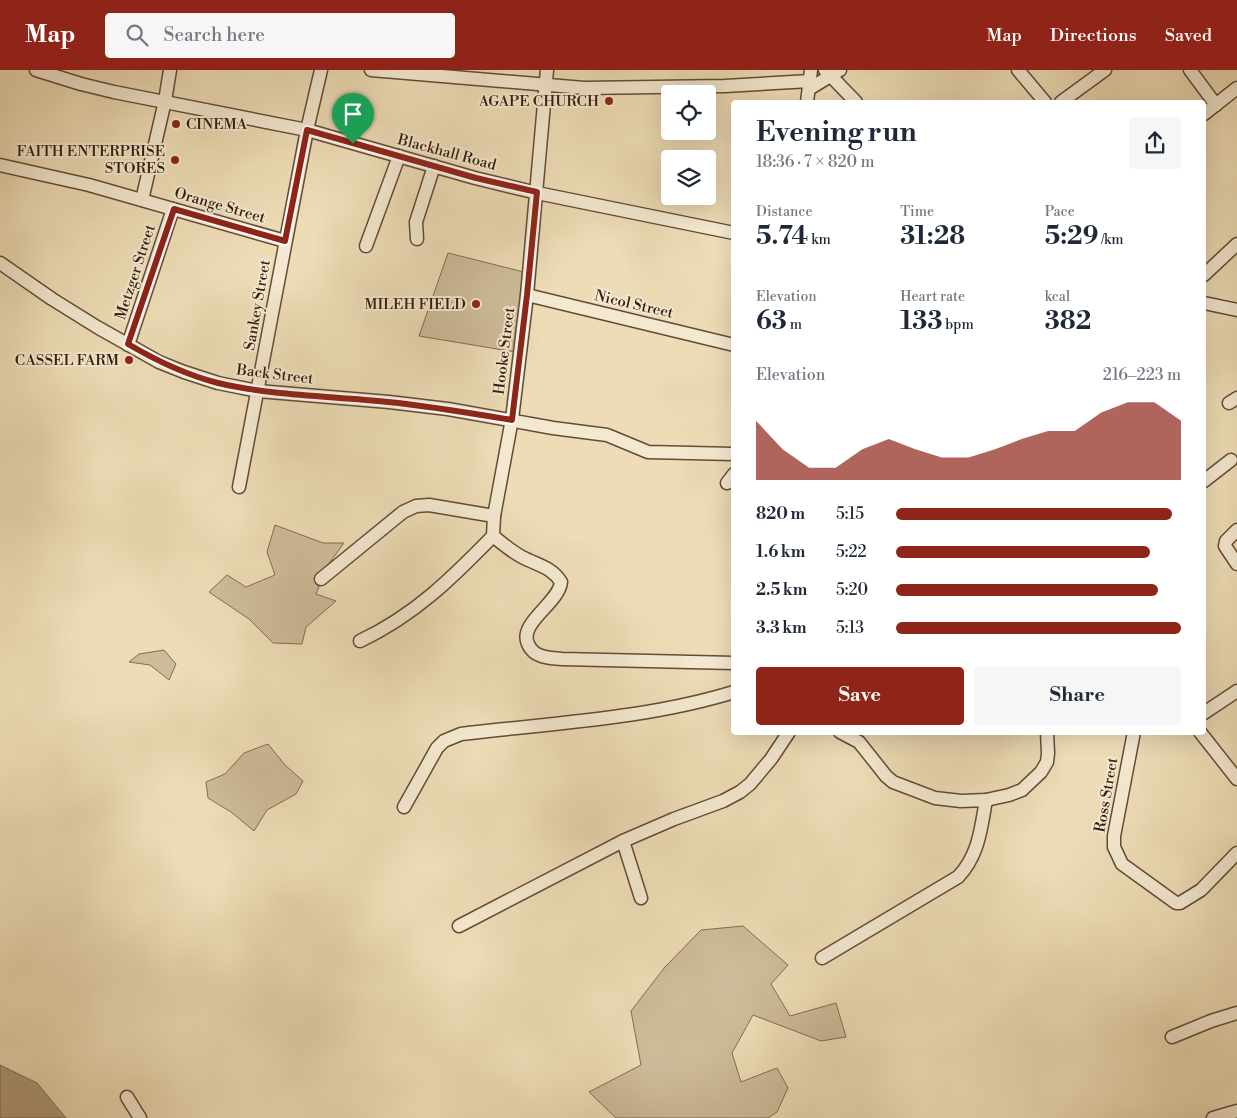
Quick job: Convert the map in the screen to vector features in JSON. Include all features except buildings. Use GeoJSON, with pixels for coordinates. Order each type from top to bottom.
{"type":"FeatureCollection","features":[{"type":"Feature","properties":{"kind":"street","name":"Blackhall Road"},"geometry":{"type":"LineString","coordinates":[[36,70],[81,84],[307,130],[434,166],[537,192],[731,232]]}},
{"type":"Feature","properties":{"kind":"street","name":"Metzger Street"},"geometry":{"type":"LineString","coordinates":[[142,200],[165,102],[170,70]]}},
{"type":"Feature","properties":{"kind":"street","name":"Sankey Street"},"geometry":{"type":"LineString","coordinates":[[239,487],[285,241],[321,70]]}},
{"type":"Feature","properties":{"kind":"street"},"geometry":{"type":"LineString","coordinates":[[371,70],[584,88],[725,86],[810,80],[832,72],[854,100]]}},
{"type":"Feature","properties":{"kind":"street","name":"Hooke Street"},"geometry":{"type":"LineString","coordinates":[[493,536],[494,516],[512,420],[527,295],[547,70]]}},
{"type":"Feature","properties":{"kind":"street"},"geometry":{"type":"LineString","coordinates":[[1018,70],[1043,100]]}},
{"type":"Feature","properties":{"kind":"street"},"geometry":{"type":"LineString","coordinates":[[1064,100],[1105,70]]}},
{"type":"Feature","properties":{"kind":"street"},"geometry":{"type":"LineString","coordinates":[[1190,70],[1216,105]]}},
{"type":"Feature","properties":{"kind":"street"},"geometry":{"type":"LineString","coordinates":[[807,100],[810,80]]}},
{"type":"Feature","properties":{"kind":"street"},"geometry":{"type":"LineString","coordinates":[[1206,112],[1237,88]]}},
{"type":"Feature","properties":{"kind":"street"},"geometry":{"type":"LineString","coordinates":[[366,246],[399,156]]}},
{"type":"Feature","properties":{"kind":"street","name":"Orange Street"},"geometry":{"type":"LineString","coordinates":[[0,165],[72,181],[285,241]]}},
{"type":"Feature","properties":{"kind":"street"},"geometry":{"type":"LineString","coordinates":[[417,239],[416,222],[434,166]]}},
{"type":"Feature","properties":{"kind":"street","name":"Metzger Street"},"geometry":{"type":"LineString","coordinates":[[128,344],[174,209]]}},
{"type":"Feature","properties":{"kind":"street"},"geometry":{"type":"LineString","coordinates":[[1206,273],[1237,244]]}},
{"type":"Feature","properties":{"kind":"street","name":"Back Street"},"geometry":{"type":"LineString","coordinates":[[0,263],[52,299],[159,362],[218,383],[258,390],[389,402],[607,435],[648,452],[731,454]]}},
{"type":"Feature","properties":{"kind":"street","name":"Nicol Street"},"geometry":{"type":"LineString","coordinates":[[527,295],[731,344]]}},
{"type":"Feature","properties":{"kind":"street"},"geometry":{"type":"LineString","coordinates":[[1206,304],[1237,310]]}},
{"type":"Feature","properties":{"kind":"street"},"geometry":{"type":"LineString","coordinates":[[1206,479],[1231,460]]}},
{"type":"Feature","properties":{"kind":"street"},"geometry":{"type":"LineString","coordinates":[[322,579],[403,512],[416,506],[429,505],[494,516]]}},
{"type":"Feature","properties":{"kind":"street"},"geometry":{"type":"LineString","coordinates":[[1237,530],[1226,541],[1225,546],[1237,564]]}},
{"type":"Feature","properties":{"kind":"street"},"geometry":{"type":"LineString","coordinates":[[360,641],[382,631],[411,612],[439,589],[493,536],[511,551],[547,568],[556,574],[562,582],[561,589],[532,623],[526,637],[528,646],[535,654],[562,659],[731,663]]}},
{"type":"Feature","properties":{"kind":"street"},"geometry":{"type":"LineString","coordinates":[[1206,712],[1237,691]]}},
{"type":"Feature","properties":{"kind":"street"},"geometry":{"type":"LineString","coordinates":[[404,807],[437,748],[444,741],[462,734],[642,713],[703,702],[731,693]]}},
{"type":"Feature","properties":{"kind":"street"},"geometry":{"type":"LineString","coordinates":[[459,926],[623,841],[723,801],[740,792],[750,784],[771,759],[787,735]]}},
{"type":"Feature","properties":{"kind":"street"},"geometry":{"type":"LineString","coordinates":[[860,737],[886,776],[894,782],[935,798],[961,801],[986,800],[1022,790],[1041,772],[1047,762],[1047,735]]}},
{"type":"Feature","properties":{"kind":"street","name":"Ross Street"},"geometry":{"type":"LineString","coordinates":[[1133,735],[1114,836],[1114,847],[1122,864],[1180,904],[1201,890],[1237,853]]}},
{"type":"Feature","properties":{"kind":"street"},"geometry":{"type":"LineString","coordinates":[[1202,735],[1237,779]]}},
{"type":"Feature","properties":{"kind":"street"},"geometry":{"type":"LineString","coordinates":[[822,958],[958,877],[968,867],[974,855],[986,800]]}},
{"type":"Feature","properties":{"kind":"street"},"geometry":{"type":"LineString","coordinates":[[623,841],[641,898]]}},
{"type":"Feature","properties":{"kind":"street"},"geometry":{"type":"LineString","coordinates":[[1172,1036],[1237,1013]]}},
{"type":"Feature","properties":{"kind":"street"},"geometry":{"type":"LineString","coordinates":[[127,1097],[140,1118]]}},
{"type":"Feature","properties":{"kind":"street"},"geometry":{"type":"LineString","coordinates":[[1213,1118],[1237,1112]]}},
{"type":"Feature","properties":{"kind":"shaded area","name":"MILEH FIELD"},"geometry":{"type":"Polygon","coordinates":[[[448,253],[528,273],[515,352],[419,336],[448,253]]]}},
{"type":"Feature","properties":{"kind":"shaded area"},"geometry":{"type":"Polygon","coordinates":[[[275,525],[323,543],[344,543],[328,565],[316,594],[336,601],[306,627],[302,644],[273,643],[249,619],[209,592],[227,575],[246,587],[275,575],[267,552],[275,525]]]}},
{"type":"Feature","properties":{"kind":"shaded area"},"geometry":{"type":"Polygon","coordinates":[[[164,650],[176,664],[169,680],[150,665],[129,662],[139,654],[164,650]]]}},
{"type":"Feature","properties":{"kind":"shaded area"},"geometry":{"type":"Polygon","coordinates":[[[268,744],[285,765],[303,781],[296,794],[267,810],[254,831],[231,812],[208,798],[206,782],[225,774],[244,753],[268,744]]]}},
{"type":"Feature","properties":{"kind":"shaded area"},"geometry":{"type":"Polygon","coordinates":[[[743,926],[788,965],[771,984],[790,1016],[836,1003],[846,1037],[821,1041],[753,1015],[732,1053],[741,1082],[777,1068],[788,1088],[777,1112],[768,1118],[616,1118],[589,1092],[641,1065],[631,1011],[665,967],[701,930],[743,926]]]}},
{"type":"Feature","properties":{"kind":"shaded area"},"geometry":{"type":"Polygon","coordinates":[[[0,1065],[37,1083],[66,1118],[0,1118],[0,1065]]]}},
{"type":"Feature","properties":{"kind":"place","name":"AGAPE CHURCH"},"geometry":{"type":"Point","coordinates":[609,101]}},
{"type":"Feature","properties":{"kind":"place","name":"CINEMA"},"geometry":{"type":"Point","coordinates":[176,124]}},
{"type":"Feature","properties":{"kind":"place","name":"FAITH ENTERPRISE STORES"},"geometry":{"type":"Point","coordinates":[175,160]}},
{"type":"Feature","properties":{"kind":"place","name":"MILEH FIELD"},"geometry":{"type":"Point","coordinates":[476,304]}},
{"type":"Feature","properties":{"kind":"place","name":"CASSEL FARM"},"geometry":{"type":"Point","coordinates":[129,360]}},
{"type":"Feature","properties":{"kind":"route"},"geometry":{"type":"LineString","coordinates":[[307,130],[353,144],[476,178],[537,192],[512,420],[448,409],[258,390],[218,383],[159,362],[128,344],[174,209],[285,241],[307,130]]}}]}
